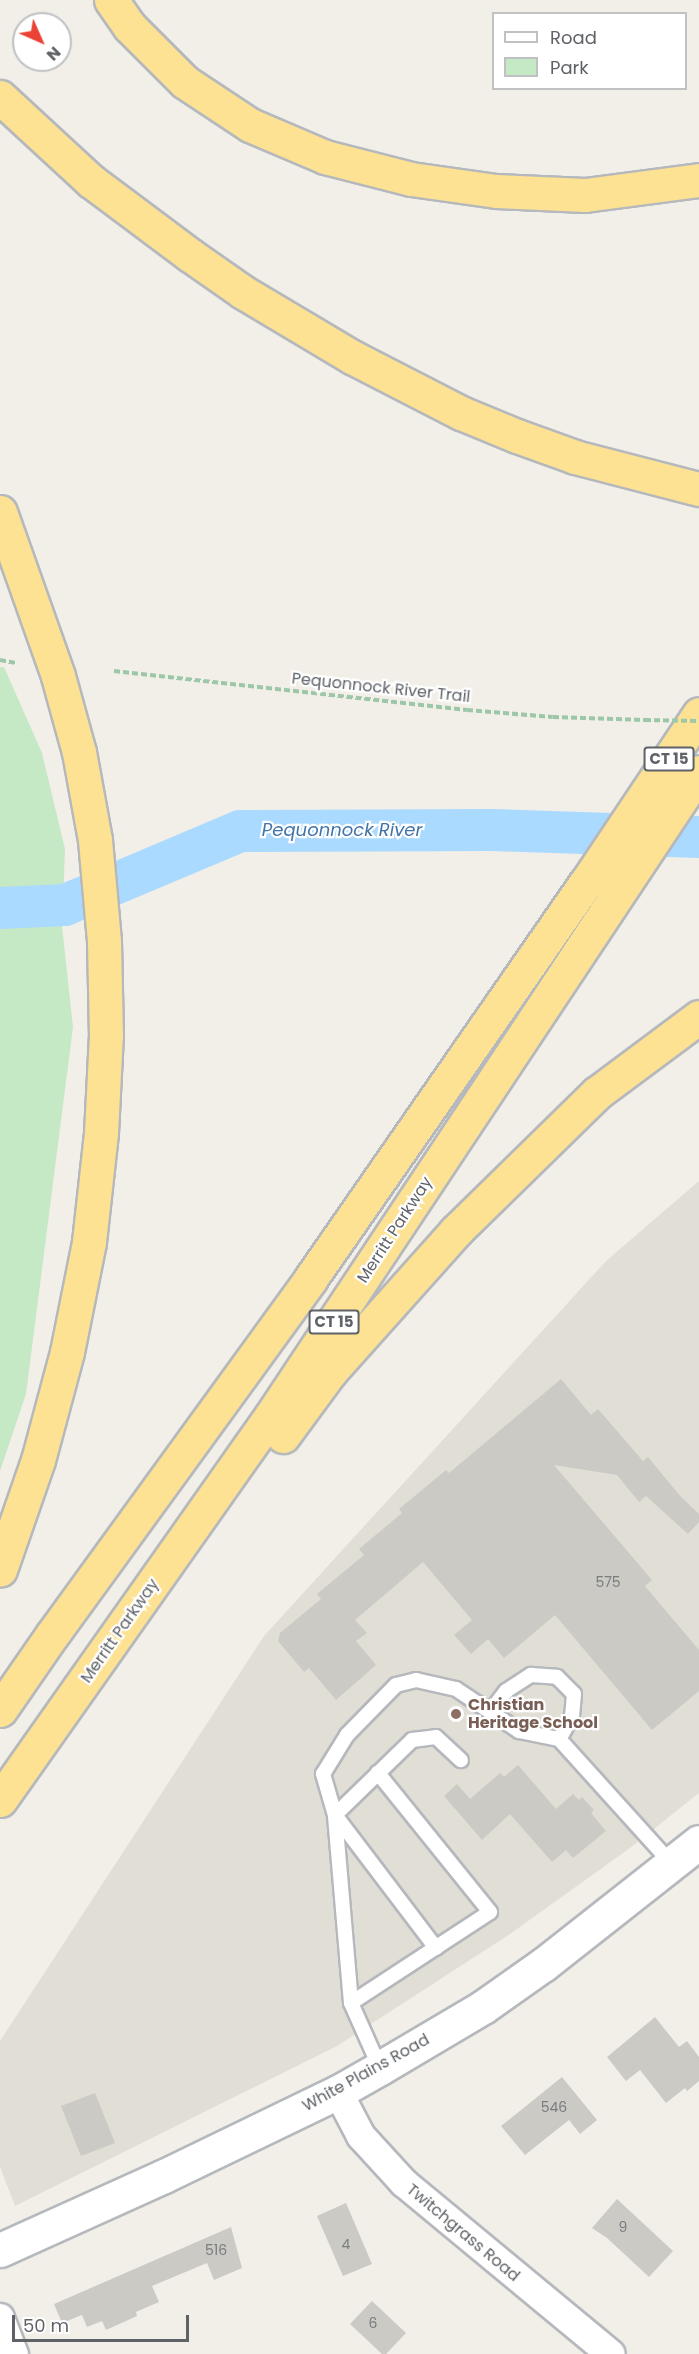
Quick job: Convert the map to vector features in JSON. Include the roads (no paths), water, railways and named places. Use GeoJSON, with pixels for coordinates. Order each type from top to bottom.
{"type":"FeatureCollection","features":[{"type":"Feature","properties":{"kind":"highway"},"geometry":{"type":"LineString","coordinates":[[111,0],[129,26],[185,82],[250,125],[325,157],[411,179],[496,191],[585,195],[699,180]]}},
{"type":"Feature","properties":{"kind":"highway"},"geometry":{"type":"LineString","coordinates":[[0,97],[91,181],[182,249],[243,292],[352,357],[461,413],[517,436],[575,458],[699,489]]}},
{"type":"Feature","properties":{"kind":"highway"},"geometry":{"type":"LineString","coordinates":[[0,512],[58,676],[79,752],[95,840],[104,942],[106,1034],[102,1122],[89,1242],[67,1352],[41,1449],[0,1570]]}},
{"type":"Feature","properties":{"kind":"highway","name":"CT 15"},"geometry":{"type":"LineString","coordinates":[[0,1710],[311,1278],[586,883],[699,714]]}},
{"type":"Feature","properties":{"kind":"highway","name":"Merritt Parkway"},"geometry":{"type":"LineString","coordinates":[[0,1800],[309,1360],[699,772]]}},
{"type":"Feature","properties":{"kind":"highway"},"geometry":{"type":"LineString","coordinates":[[34,1753],[165,1599],[330,1372],[414,1276],[456,1231],[597,1093],[699,1017]]}},
{"type":"Feature","properties":{"kind":"main road","name":"White Plains Road"},"geometry":{"type":"LineString","coordinates":[[0,2250],[162,2177],[338,2092],[380,2068],[501,1995],[602,1921],[691,1850]]}},
{"type":"Feature","properties":{"kind":"street","name":"Twitchgrass Road"},"geometry":{"type":"LineString","coordinates":[[338,2092],[361,2136],[404,2183],[611,2354]]}},
{"type":"Feature","properties":{"kind":"street"},"geometry":{"type":"LineString","coordinates":[[0,2318],[13,2354]]}},
{"type":"Feature","properties":{"kind":"lane"},"geometry":{"type":"LineString","coordinates":[[491,1712],[506,1691],[531,1675],[557,1677],[574,1694],[572,1716],[560,1739]]}},
{"type":"Feature","properties":{"kind":"lane"},"geometry":{"type":"LineString","coordinates":[[380,2068],[351,2003],[335,1815],[323,1774],[347,1735],[396,1684],[416,1680],[456,1689],[519,1731],[560,1739],[691,1850]]}},
{"type":"Feature","properties":{"kind":"lane"},"geometry":{"type":"LineString","coordinates":[[335,1815],[412,1740],[436,1737],[461,1760]]}},
{"type":"Feature","properties":{"kind":"lane"},"geometry":{"type":"LineString","coordinates":[[351,2003],[490,1912],[378,1773]]}},
{"type":"Feature","properties":{"kind":"lane"},"geometry":{"type":"LineString","coordinates":[[335,1815],[436,1948]]}},
{"type":"Feature","properties":{"kind":"waterway","name":"Pequonnock River"},"geometry":{"type":"LineString","coordinates":[[0,908],[65,905],[240,831],[491,830],[699,837]]}},
{"type":"Feature","properties":{"kind":"place","name":"Christian Heritage School"},"geometry":{"type":"Point","coordinates":[456,1714]}}]}
